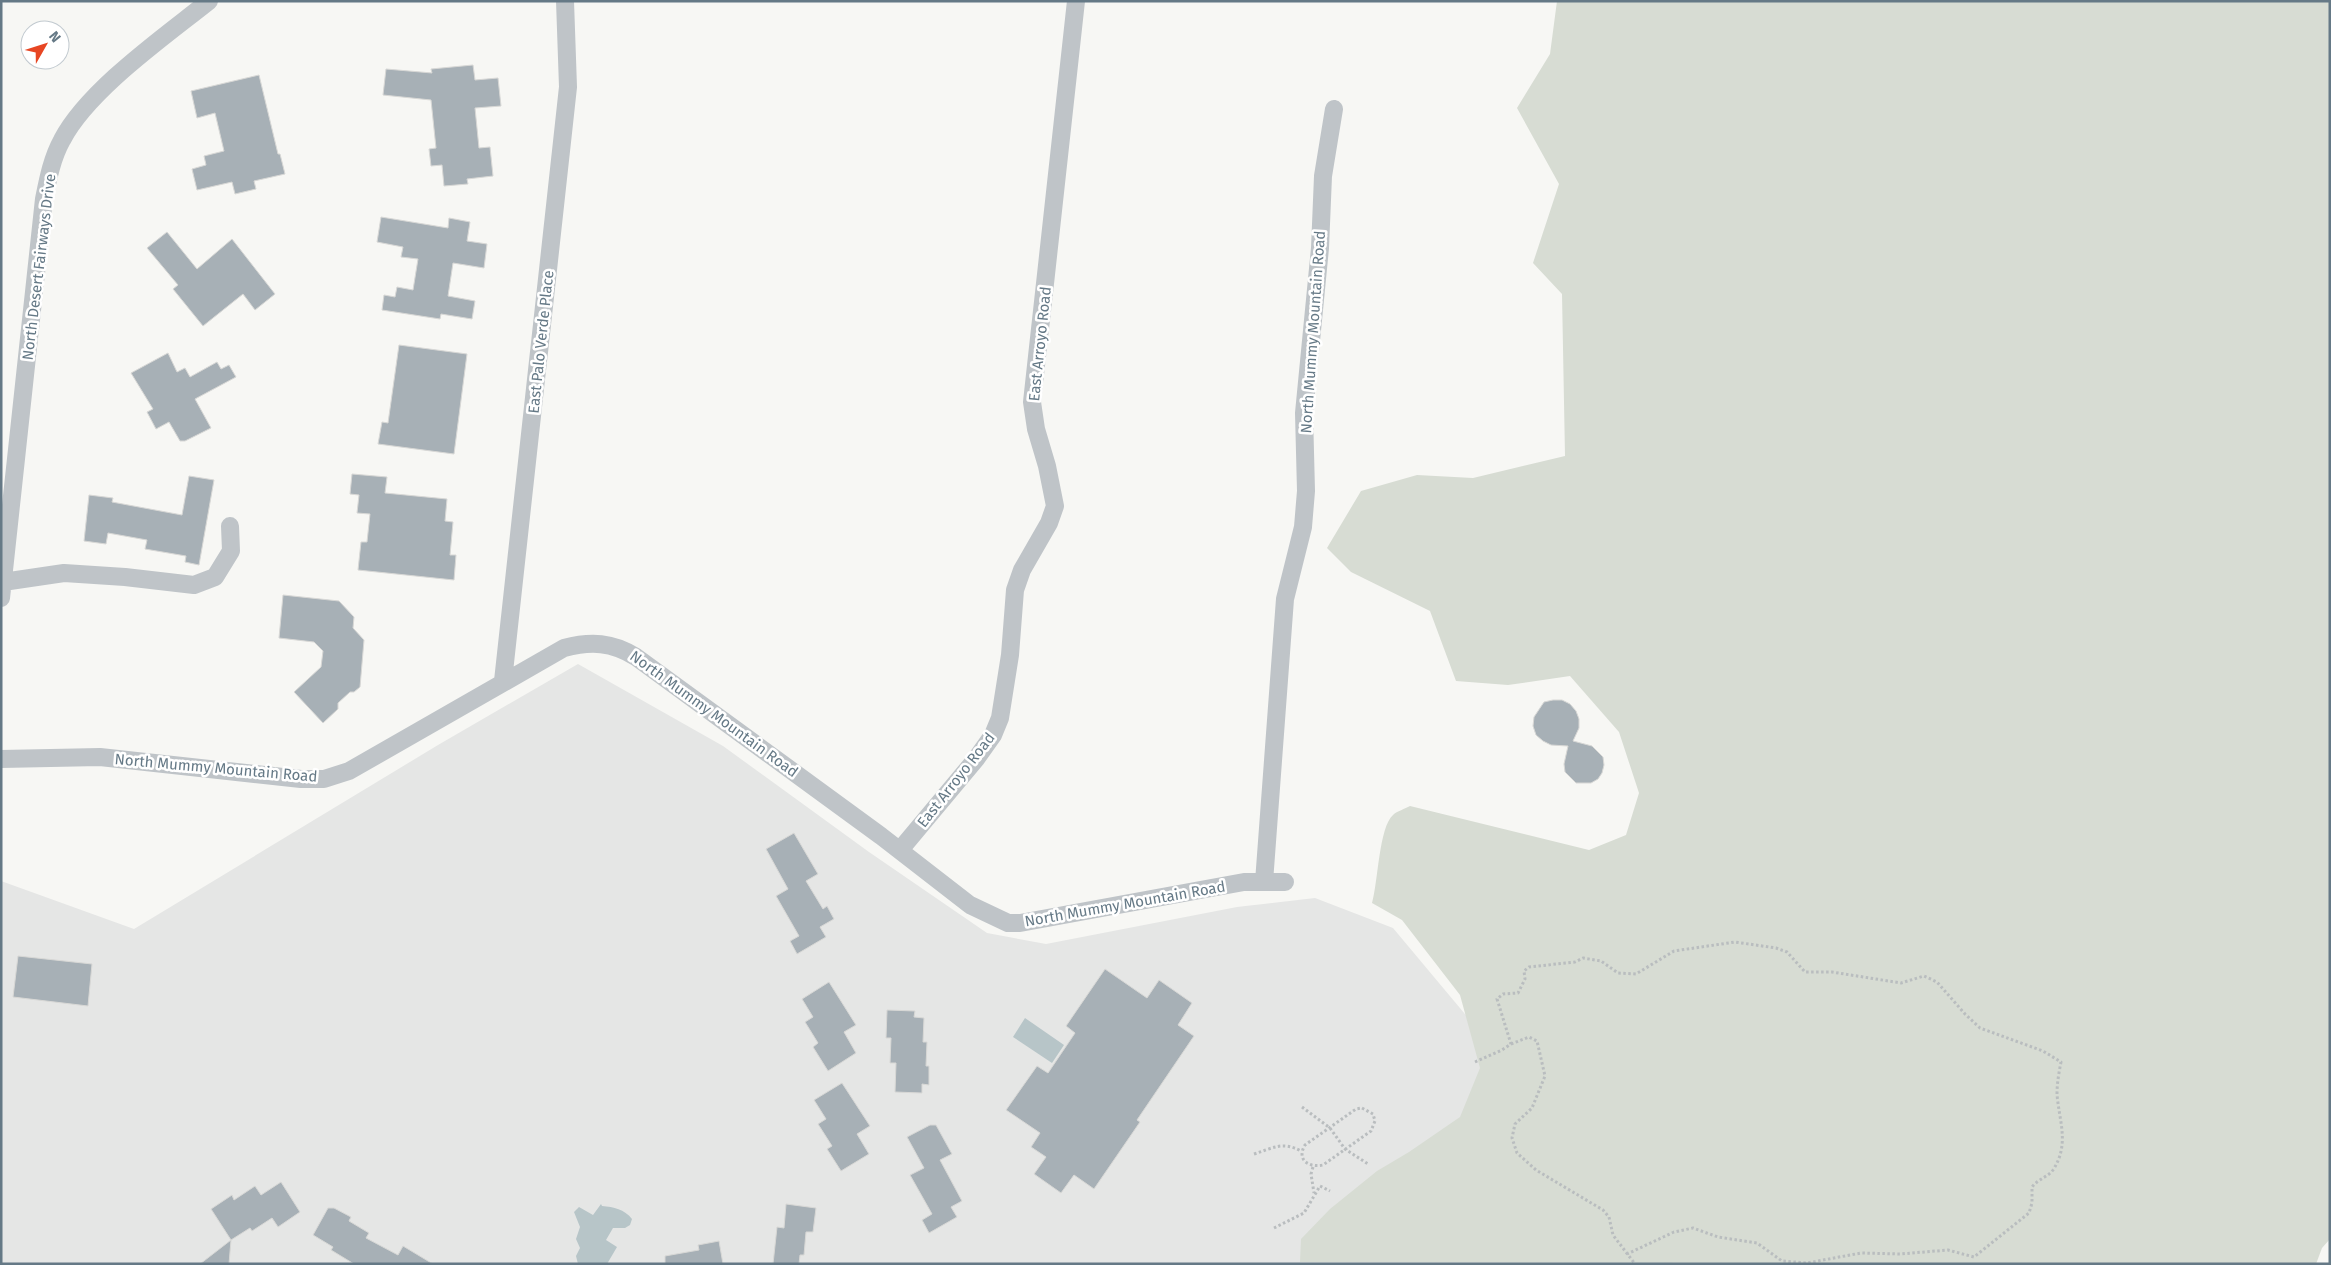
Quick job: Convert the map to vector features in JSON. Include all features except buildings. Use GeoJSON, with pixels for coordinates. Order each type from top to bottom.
{"type":"FeatureCollection","features":[{"type":"Feature","properties":{"kind":"street","name":"North Desert Fairways Drive"},"geometry":{"type":"LineString","coordinates":[[2,590],[44,199],[53,162],[64,136],[94,98],[209,1]]}},
{"type":"Feature","properties":{"kind":"street","name":"East Palo Verde Place"},"geometry":{"type":"LineString","coordinates":[[503,682],[568,87],[565,1]]}},
{"type":"Feature","properties":{"kind":"street","name":"East Arroyo Road"},"geometry":{"type":"LineString","coordinates":[[900,850],[993,735],[1004,698],[1010,656],[1015,590],[1022,570],[1049,523],[1054,506],[1047,466],[1036,429],[1032,402],[1076,1]]}},
{"type":"Feature","properties":{"kind":"street","name":"North Mummy Mountain Road"},"geometry":{"type":"LineString","coordinates":[[1264,882],[1285,600],[1302,527],[1306,491],[1304,413],[1320,248],[1323,176],[1334,109]]}},
{"type":"Feature","properties":{"kind":"street"},"geometry":{"type":"LineString","coordinates":[[2,590],[64,573],[125,577],[194,585],[214,577],[231,551],[230,526]]}},
{"type":"Feature","properties":{"kind":"street","name":"North Mummy Mountain Road"},"geometry":{"type":"LineString","coordinates":[[1,759],[100,757],[270,776],[324,779],[349,771],[564,648],[595,642],[622,648],[900,850],[970,905],[1008,923],[1020,923],[1230,884],[1285,882]]}},
{"type":"Feature","properties":{"kind":"path"},"geometry":{"type":"LineString","coordinates":[[1511,1044],[1497,999],[1503,994],[1518,993],[1525,979],[1524,971],[1529,967],[1574,962],[1583,958],[1601,961],[1618,973],[1636,974],[1674,950],[1735,942],[1776,948],[1787,952],[1805,972],[1832,972],[1901,983],[1924,976],[1937,982],[1980,1028],[2043,1051],[2061,1062],[2057,1092],[2064,1142],[2056,1165],[2051,1173],[2038,1180],[2032,1186],[2032,1203],[2029,1214],[1974,1258],[1948,1250],[1900,1254],[1861,1254],[1807,1263],[1782,1261],[1757,1243],[1718,1238],[1693,1228],[1674,1232],[1627,1254]]}},
{"type":"Feature","properties":{"kind":"path"},"geometry":{"type":"LineString","coordinates":[[1475,1062],[1529,1037],[1536,1041],[1545,1076],[1532,1108],[1515,1124],[1512,1138],[1517,1153],[1536,1170],[1603,1210],[1609,1217],[1613,1235],[1634,1264]]}},
{"type":"Feature","properties":{"kind":"path"},"geometry":{"type":"LineString","coordinates":[[1302,1107],[1330,1128],[1345,1149],[1368,1164]]}},
{"type":"Feature","properties":{"kind":"path"},"geometry":{"type":"LineString","coordinates":[[1362,1108],[1373,1114],[1375,1121],[1371,1131],[1323,1165],[1313,1167],[1306,1164],[1302,1158],[1301,1151],[1304,1145],[1330,1128],[1362,1108]]}},
{"type":"Feature","properties":{"kind":"path"},"geometry":{"type":"LineString","coordinates":[[1254,1154],[1278,1146],[1290,1145],[1301,1151]]}},
{"type":"Feature","properties":{"kind":"path"},"geometry":{"type":"LineString","coordinates":[[1313,1167],[1311,1174],[1314,1193]]}},
{"type":"Feature","properties":{"kind":"path"},"geometry":{"type":"LineString","coordinates":[[1274,1228],[1304,1213],[1314,1193],[1320,1186],[1330,1191]]}},
{"type":"Feature","properties":{"kind":"shaded area"},"geometry":{"type":"Polygon","coordinates":[[[1557,1],[2330,1],[2330,1239],[2322,1248],[2316,1264],[1300,1262],[1301,1239],[1330,1209],[1377,1171],[1409,1152],[1460,1117],[1480,1068],[1460,995],[1402,920],[1372,903],[1382,843],[1388,821],[1393,815],[1410,806],[1589,850],[1626,835],[1639,793],[1619,732],[1570,676],[1508,685],[1456,681],[1430,611],[1351,572],[1327,548],[1361,491],[1417,475],[1473,478],[1565,456],[1562,294],[1533,263],[1559,184],[1517,108],[1550,54],[1557,1]]]}},
{"type":"Feature","properties":{"kind":"shaded area"},"geometry":{"type":"Polygon","coordinates":[[[578,664],[723,746],[869,852],[987,933],[1046,944],[1237,907],[1315,898],[1393,928],[1674,1264],[1,1264],[1,881],[134,929],[438,745],[578,664]]]}},
{"type":"Feature","properties":{"kind":"shaded area"},"geometry":{"type":"Polygon","coordinates":[[[1025,1018],[1064,1045],[1052,1063],[1013,1037],[1025,1018]]]}},
{"type":"Feature","properties":{"kind":"shaded area"},"geometry":{"type":"Polygon","coordinates":[[[601,1204],[602,1206],[615,1208],[626,1213],[632,1219],[630,1225],[625,1228],[613,1228],[606,1240],[617,1247],[607,1264],[578,1264],[576,1256],[580,1248],[576,1239],[580,1227],[574,1212],[579,1207],[593,1215],[601,1204]]]}}]}
